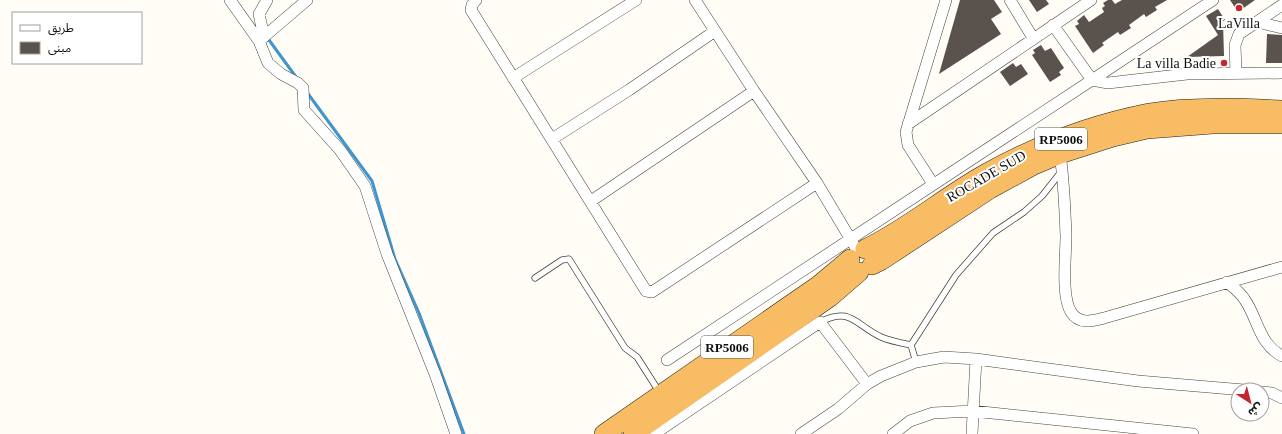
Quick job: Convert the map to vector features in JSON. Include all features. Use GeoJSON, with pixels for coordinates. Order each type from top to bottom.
{"type":"FeatureCollection","features":[{"type":"Feature","properties":{"kind":"highway","name":"ROCADE SUD"},"geometry":{"type":"LineString","coordinates":[[604,434],[660,393],[859,255],[984,174],[1027,152],[1114,121],[1150,113],[1214,109],[1282,110]]}},
{"type":"Feature","properties":{"kind":"highway","name":"ROCADE SUD"},"geometry":{"type":"LineString","coordinates":[[859,255],[882,260],[990,189],[1034,165],[1061,162],[1113,137],[1147,129],[1213,124],[1282,124]]}},
{"type":"Feature","properties":{"kind":"highway","name":"ROCADE SUD"},"geometry":{"type":"LineString","coordinates":[[633,434],[830,297],[859,255]]}},
{"type":"Feature","properties":{"kind":"street"},"geometry":{"type":"LineString","coordinates":[[230,0],[261,39]]}},
{"type":"Feature","properties":{"kind":"street"},"geometry":{"type":"LineString","coordinates":[[267,0],[260,14],[261,39],[268,63],[277,71],[298,83],[303,88],[304,110],[340,150],[364,186],[387,254],[435,374],[456,434]]}},
{"type":"Feature","properties":{"kind":"street"},"geometry":{"type":"LineString","coordinates":[[261,39],[307,0]]}},
{"type":"Feature","properties":{"kind":"street"},"geometry":{"type":"LineString","coordinates":[[476,0],[472,5],[471,10],[646,291],[652,292],[817,184]]}},
{"type":"Feature","properties":{"kind":"street"},"geometry":{"type":"LineString","coordinates":[[513,78],[636,0]]}},
{"type":"Feature","properties":{"kind":"street"},"geometry":{"type":"LineString","coordinates":[[695,0],[817,184],[859,255]]}},
{"type":"Feature","properties":{"kind":"street"},"geometry":{"type":"LineString","coordinates":[[933,184],[906,140],[908,124],[946,0]]}},
{"type":"Feature","properties":{"kind":"street"},"geometry":{"type":"LineString","coordinates":[[1010,0],[1033,38]]}},
{"type":"Feature","properties":{"kind":"street"},"geometry":{"type":"LineString","coordinates":[[908,124],[1091,0]]}},
{"type":"Feature","properties":{"kind":"street"},"geometry":{"type":"LineString","coordinates":[[667,360],[859,255],[889,215],[933,184],[1213,0]]}},
{"type":"Feature","properties":{"kind":"street"},"geometry":{"type":"LineString","coordinates":[[1236,73],[1235,45],[1239,34],[1282,5]]}},
{"type":"Feature","properties":{"kind":"street"},"geometry":{"type":"LineString","coordinates":[[1261,19],[1266,24],[1282,28]]}},
{"type":"Feature","properties":{"kind":"street"},"geometry":{"type":"LineString","coordinates":[[1053,25],[1092,80],[1108,84],[1187,74],[1282,73]]}},
{"type":"Feature","properties":{"kind":"street"},"geometry":{"type":"LineString","coordinates":[[552,139],[629,90],[715,31]]}},
{"type":"Feature","properties":{"kind":"street"},"geometry":{"type":"LineString","coordinates":[[591,201],[754,91]]}},
{"type":"Feature","properties":{"kind":"street"},"geometry":{"type":"LineString","coordinates":[[1061,162],[1066,297],[1071,312],[1081,321],[1090,322],[1282,267]]}},
{"type":"Feature","properties":{"kind":"street"},"geometry":{"type":"LineString","coordinates":[[1227,282],[1245,299],[1263,339],[1275,352],[1282,356]]}},
{"type":"Feature","properties":{"kind":"street"},"geometry":{"type":"LineString","coordinates":[[655,434],[820,322],[867,384]]}},
{"type":"Feature","properties":{"kind":"street"},"geometry":{"type":"LineString","coordinates":[[802,434],[838,409],[867,384],[896,369],[916,362],[944,357],[976,359],[1138,381],[1230,389]]}},
{"type":"Feature","properties":{"kind":"street"},"geometry":{"type":"LineString","coordinates":[[972,434],[976,359]]}},
{"type":"Feature","properties":{"kind":"street"},"geometry":{"type":"LineString","coordinates":[[1270,392],[1282,398]]}},
{"type":"Feature","properties":{"kind":"street"},"geometry":{"type":"LineString","coordinates":[[894,434],[910,420],[933,413],[973,411],[1193,434]]}},
{"type":"Feature","properties":{"kind":"lane"},"geometry":{"type":"LineString","coordinates":[[916,362],[911,345],[956,275],[993,233],[1024,212],[1042,196],[1061,162]]}},
{"type":"Feature","properties":{"kind":"lane"},"geometry":{"type":"LineString","coordinates":[[535,278],[562,260],[569,259],[626,348],[637,357],[660,393]]}},
{"type":"Feature","properties":{"kind":"lane"},"geometry":{"type":"LineString","coordinates":[[820,322],[831,316],[847,315],[881,337],[911,345]]}},
{"type":"Feature","properties":{"kind":"building"},"geometry":{"type":"Polygon","coordinates":[[[960,0],[994,0],[1002,12],[991,19],[1001,34],[939,74],[960,0]]]}},
{"type":"Feature","properties":{"kind":"building"},"geometry":{"type":"Polygon","coordinates":[[[1029,0],[1046,0],[1049,4],[1037,12],[1029,0]]]}},
{"type":"Feature","properties":{"kind":"building"},"geometry":{"type":"Polygon","coordinates":[[[1108,0],[1112,0],[1115,4],[1122,0],[1167,0],[1155,7],[1157,10],[1146,17],[1144,14],[1129,25],[1131,28],[1120,35],[1118,32],[1102,43],[1104,45],[1093,53],[1075,26],[1079,24],[1077,21],[1084,15],[1089,22],[1104,12],[1102,8],[1105,6],[1103,3],[1108,0]]]}},
{"type":"Feature","properties":{"kind":"building","name":"LaVilla"},"geometry":{"type":"Polygon","coordinates":[[[1230,0],[1255,0],[1238,12],[1230,0]]]}},
{"type":"Feature","properties":{"kind":"building"},"geometry":{"type":"Polygon","coordinates":[[[1218,9],[1225,20],[1223,21],[1224,56],[1187,57],[1218,35],[1206,16],[1218,9]]]}},
{"type":"Feature","properties":{"kind":"building"},"geometry":{"type":"Polygon","coordinates":[[[1267,34],[1282,35],[1282,63],[1266,63],[1267,34]]]}},
{"type":"Feature","properties":{"kind":"building"},"geometry":{"type":"Polygon","coordinates":[[[1041,45],[1045,51],[1051,48],[1064,68],[1059,72],[1061,75],[1050,82],[1032,55],[1035,53],[1033,50],[1041,45]]]}},
{"type":"Feature","properties":{"kind":"building"},"geometry":{"type":"Polygon","coordinates":[[[1013,63],[1016,67],[1021,64],[1028,74],[1010,86],[1000,72],[1013,63]]]}},
{"type":"Feature","properties":{"kind":"waterway"},"geometry":{"type":"LineString","coordinates":[[269,40],[296,77]]}},
{"type":"Feature","properties":{"kind":"waterway"},"geometry":{"type":"LineString","coordinates":[[306,91],[372,181],[395,259],[419,313],[464,434]]}},
{"type":"Feature","properties":{"kind":"place","name":"LaVilla"},"geometry":{"type":"Point","coordinates":[1239,8]}},
{"type":"Feature","properties":{"kind":"place","name":"La villa Badie"},"geometry":{"type":"Point","coordinates":[1224,63]}}]}
